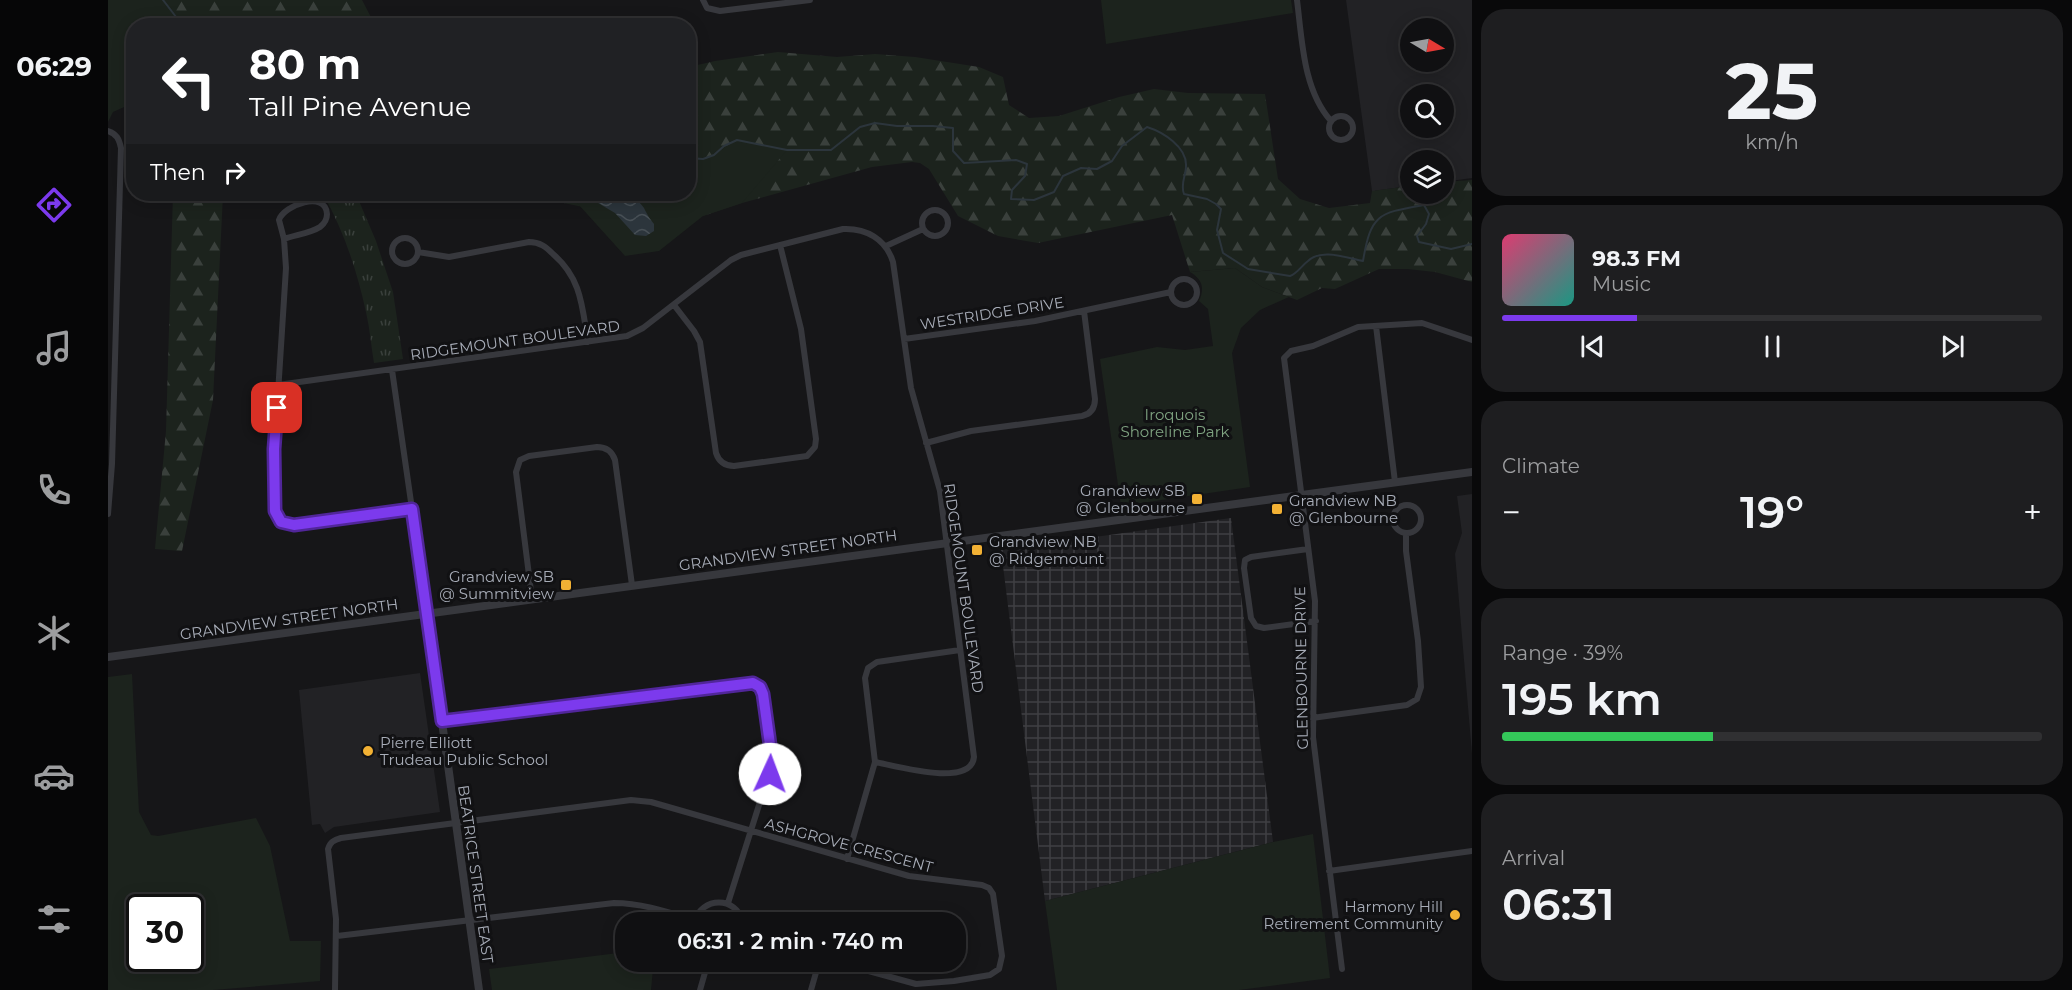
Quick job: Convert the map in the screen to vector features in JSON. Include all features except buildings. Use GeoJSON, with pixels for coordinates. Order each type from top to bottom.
{"type":"FeatureCollection","features":[{"type":"Feature","properties":{"kind":"street"},"geometry":{"type":"LineString","coordinates":[[703,0],[707,8],[720,11],[810,0]]}},
{"type":"Feature","properties":{"kind":"street"},"geometry":{"type":"LineString","coordinates":[[1297,0],[1309,79],[1324,113],[1331,121],[1330,133],[1335,139],[1344,140],[1351,135],[1352,123],[1347,117],[1340,116],[1331,121]]}},
{"type":"Feature","properties":{"kind":"street"},"geometry":{"type":"LineString","coordinates":[[108,131],[120,140],[121,148],[112,464],[108,514]]}},
{"type":"Feature","properties":{"kind":"street"},"geometry":{"type":"LineString","coordinates":[[284,239],[323,225],[327,215],[324,206],[311,201],[283,212],[279,223],[284,239],[286,276],[274,449],[276,514],[281,522],[294,525],[412,509]]}},
{"type":"Feature","properties":{"kind":"street"},"geometry":{"type":"LineString","coordinates":[[938,210],[948,218],[948,227],[943,235],[933,237],[922,229],[922,220],[930,211],[938,210]]}},
{"type":"Feature","properties":{"kind":"street","name":"RIDGEMOUNT BOULEVARD"},"geometry":{"type":"LineString","coordinates":[[278,385],[622,337],[635,333],[734,258],[849,229],[868,234],[886,246],[894,266],[911,388],[940,491],[974,753],[974,761],[964,771],[940,774],[876,762]]}},
{"type":"Feature","properties":{"kind":"street"},"geometry":{"type":"LineString","coordinates":[[886,246],[922,229]]}},
{"type":"Feature","properties":{"kind":"street"},"geometry":{"type":"LineString","coordinates":[[409,238],[416,243],[418,252],[417,257],[411,263],[401,264],[392,255],[392,247],[397,240],[409,238]]}},
{"type":"Feature","properties":{"kind":"street"},"geometry":{"type":"LineString","coordinates":[[418,252],[449,257],[529,242],[540,243],[560,259],[576,282],[588,342]]}},
{"type":"Feature","properties":{"kind":"street"},"geometry":{"type":"LineString","coordinates":[[674,304],[700,342],[716,453],[720,461],[734,466],[807,456],[815,447],[816,439],[801,329],[780,245]]}},
{"type":"Feature","properties":{"kind":"street"},"geometry":{"type":"LineString","coordinates":[[1184,278],[1191,280],[1198,291],[1196,299],[1185,305],[1177,303],[1171,292],[1176,281],[1184,278]]}},
{"type":"Feature","properties":{"kind":"street","name":"WESTRIDGE DRIVE"},"geometry":{"type":"LineString","coordinates":[[904,339],[1035,321],[1171,292]]}},
{"type":"Feature","properties":{"kind":"street"},"geometry":{"type":"LineString","coordinates":[[926,443],[971,431],[1082,416],[1090,412],[1095,405],[1095,399],[1084,311]]}},
{"type":"Feature","properties":{"kind":"street"},"geometry":{"type":"LineString","coordinates":[[1395,482],[1376,326],[1422,323],[1472,340]]}},
{"type":"Feature","properties":{"kind":"street","name":"GLENBOURNE DRIVE"},"geometry":{"type":"LineString","coordinates":[[1342,969],[1316,769],[1312,718],[1316,621],[1284,366],[1286,355],[1291,351],[1313,346],[1354,328],[1376,326]]}},
{"type":"Feature","properties":{"kind":"street","name":"BEATRICE STREET EAST"},"geometry":{"type":"LineString","coordinates":[[392,370],[479,990]]}},
{"type":"Feature","properties":{"kind":"street"},"geometry":{"type":"LineString","coordinates":[[532,599],[516,472],[517,465],[522,459],[539,454],[600,447],[606,448],[613,454],[632,585]]}},
{"type":"Feature","properties":{"kind":"street","name":"GRANDVIEW STREET NORTH"},"geometry":{"type":"LineString","coordinates":[[108,657],[1472,472]]}},
{"type":"Feature","properties":{"kind":"street"},"geometry":{"type":"LineString","coordinates":[[1410,506],[1417,509],[1421,521],[1418,528],[1407,533],[1398,530],[1394,517],[1398,509],[1410,506]]}},
{"type":"Feature","properties":{"kind":"street"},"geometry":{"type":"LineString","coordinates":[[1312,718],[1407,705],[1419,696],[1419,653],[1406,551],[1407,533]]}},
{"type":"Feature","properties":{"kind":"street"},"geometry":{"type":"LineString","coordinates":[[1308,549],[1251,557],[1245,560],[1244,568],[1251,618],[1256,626],[1264,628],[1316,621]]}},
{"type":"Feature","properties":{"kind":"street"},"geometry":{"type":"LineString","coordinates":[[847,859],[876,762],[865,678],[868,668],[877,662],[960,650]]}},
{"type":"Feature","properties":{"kind":"street"},"geometry":{"type":"LineString","coordinates":[[442,721],[753,683],[760,687],[763,694],[772,759],[770,774],[728,903]]}},
{"type":"Feature","properties":{"kind":"street","name":"ASHGROVE CRESCENT"},"geometry":{"type":"LineString","coordinates":[[337,936],[328,854],[330,844],[341,837],[639,800],[916,878],[979,884],[989,888],[994,898],[1002,961],[994,974],[954,981],[916,984],[872,972]]}},
{"type":"Feature","properties":{"kind":"street"},"geometry":{"type":"LineString","coordinates":[[1329,871],[1472,851]]}},
{"type":"Feature","properties":{"kind":"street"},"geometry":{"type":"LineString","coordinates":[[699,912],[707,904],[721,902],[728,903],[739,912]]}},
{"type":"Feature","properties":{"kind":"street"},"geometry":{"type":"LineString","coordinates":[[335,990],[337,936],[594,904],[623,903],[666,912]]}},
{"type":"Feature","properties":{"kind":"street"},"geometry":{"type":"LineString","coordinates":[[700,990],[705,972]]}},
{"type":"Feature","properties":{"kind":"street"},"geometry":{"type":"LineString","coordinates":[[811,990],[816,972]]}},
{"type":"Feature","properties":{"kind":"shaded area"},"geometry":{"type":"Polygon","coordinates":[[[1346,0],[1472,0],[1472,178],[1454,180],[1454,150],[1400,150],[1400,187],[1372,191],[1346,0]]]}},
{"type":"Feature","properties":{"kind":"shaded area"},"geometry":{"type":"Polygon","coordinates":[[[1472,494],[1472,754],[1455,554],[1462,533],[1457,496],[1472,494]]]}},
{"type":"Feature","properties":{"kind":"shaded area"},"geometry":{"type":"Polygon","coordinates":[[[1231,518],[1273,842],[1045,901],[1001,550],[1231,518]]]}},
{"type":"Feature","properties":{"kind":"shaded area","name":"Pierre Elliott Trudeau Public School"},"geometry":{"type":"Polygon","coordinates":[[[420,673],[440,812],[334,827],[325,833],[320,824],[312,825],[299,690],[420,673]]]}},
{"type":"Feature","properties":{"kind":"green space"},"geometry":{"type":"Polygon","coordinates":[[[108,0],[163,0],[177,18],[126,18],[126,106],[113,112],[108,122],[108,0]]]}},
{"type":"Feature","properties":{"kind":"green space"},"geometry":{"type":"Polygon","coordinates":[[[120,0],[362,0],[371,18],[137,18],[120,0]]]}},
{"type":"Feature","properties":{"kind":"green space"},"geometry":{"type":"Polygon","coordinates":[[[1101,0],[1291,0],[1293,13],[1106,44],[1101,0]]]}},
{"type":"Feature","properties":{"kind":"green space"},"geometry":{"type":"Polygon","coordinates":[[[778,52],[837,57],[875,54],[915,57],[979,67],[1003,77],[1009,105],[1029,118],[1059,116],[1119,97],[1154,89],[1188,93],[1265,94],[1278,179],[1300,199],[1329,208],[1370,203],[1372,191],[1400,187],[1400,204],[1454,204],[1454,181],[1472,180],[1472,282],[1435,272],[1379,269],[1335,289],[1322,288],[1297,300],[1262,287],[1235,268],[1190,272],[1172,215],[1038,243],[998,236],[958,216],[929,169],[920,163],[912,162],[872,167],[703,216],[693,201],[696,201],[696,65],[778,52]]]}},
{"type":"Feature","properties":{"kind":"green space"},"geometry":{"type":"Polygon","coordinates":[[[737,140],[787,150],[742,203],[703,216],[659,251],[625,256],[575,201],[696,201],[696,158],[714,154],[737,140]]]}},
{"type":"Feature","properties":{"kind":"green space"},"geometry":{"type":"Polygon","coordinates":[[[173,201],[223,201],[213,400],[182,551],[155,549],[166,431],[173,201]]]}},
{"type":"Feature","properties":{"kind":"green space"},"geometry":{"type":"Polygon","coordinates":[[[326,201],[359,201],[376,241],[393,292],[403,359],[374,363],[367,318],[354,266],[326,201]]]}},
{"type":"Feature","properties":{"kind":"green space"},"geometry":{"type":"Polygon","coordinates":[[[554,201],[584,201],[583,207],[554,201]]]}},
{"type":"Feature","properties":{"kind":"green space","name":"Iroquois Shoreline Park"},"geometry":{"type":"Polygon","coordinates":[[[1235,268],[1262,287],[1289,297],[1260,310],[1241,328],[1232,353],[1250,487],[1121,506],[1100,359],[1157,347],[1185,350],[1213,346],[1208,309],[1199,301],[1202,292],[1201,284],[1190,272],[1235,268]]]}},
{"type":"Feature","properties":{"kind":"green space"},"geometry":{"type":"Polygon","coordinates":[[[132,674],[139,812],[151,835],[158,836],[256,818],[270,846],[290,941],[321,941],[320,981],[213,990],[108,990],[108,677],[132,674]]]}},
{"type":"Feature","properties":{"kind":"green space"},"geometry":{"type":"Polygon","coordinates":[[[1313,834],[1330,978],[1239,990],[1057,990],[1045,901],[1273,842],[1313,834]]]}},
{"type":"Feature","properties":{"kind":"green space"},"geometry":{"type":"Polygon","coordinates":[[[615,953],[615,972],[653,972],[651,990],[492,990],[489,969],[615,953]]]}},
{"type":"Feature","properties":{"kind":"water"},"geometry":{"type":"Polygon","coordinates":[[[595,201],[638,201],[654,224],[654,231],[646,236],[635,235],[615,213],[595,201]]]}},
{"type":"Feature","properties":{"kind":"waterway"},"geometry":{"type":"LineString","coordinates":[[163,0],[177,18]]}},
{"type":"Feature","properties":{"kind":"waterway"},"geometry":{"type":"LineString","coordinates":[[696,159],[703,159],[714,155],[724,146],[737,140],[787,150],[831,150],[860,127],[875,123],[953,128],[953,151],[964,163],[1016,160],[1027,164],[1025,176],[1012,190],[1011,199],[1034,200],[1054,192],[1063,176],[1081,168],[1097,169],[1112,161],[1122,146],[1147,127],[1173,141],[1183,153],[1186,166],[1184,194],[1207,199],[1221,209],[1217,230],[1223,253],[1248,269],[1290,276],[1313,257],[1320,255],[1327,254],[1363,261],[1370,233],[1380,218],[1397,210],[1424,205],[1429,214],[1426,224],[1417,236],[1419,242],[1451,249],[1472,244]]}},
{"type":"Feature","properties":{"kind":"place","name":"Grandview SB @ Glenbourne"},"geometry":{"type":"Point","coordinates":[1197,499]}},
{"type":"Feature","properties":{"kind":"place","name":"Grandview NB @ Glenbourne"},"geometry":{"type":"Point","coordinates":[1277,509]}},
{"type":"Feature","properties":{"kind":"place","name":"Grandview NB @ Ridgemount"},"geometry":{"type":"Point","coordinates":[977,550]}},
{"type":"Feature","properties":{"kind":"place","name":"Grandview SB @ Summitview"},"geometry":{"type":"Point","coordinates":[566,585]}},
{"type":"Feature","properties":{"kind":"place","name":"Pierre Elliott Trudeau Public School"},"geometry":{"type":"Point","coordinates":[368,751]}},
{"type":"Feature","properties":{"kind":"place","name":"Harmony Hill Retirement Community"},"geometry":{"type":"Point","coordinates":[1455,915]}},
{"type":"Feature","properties":{"kind":"route"},"geometry":{"type":"LineString","coordinates":[[277,408],[274,449],[275,511],[281,522],[294,525],[412,509],[442,721],[753,683],[760,687],[763,694],[772,759],[770,774]]}}]}
